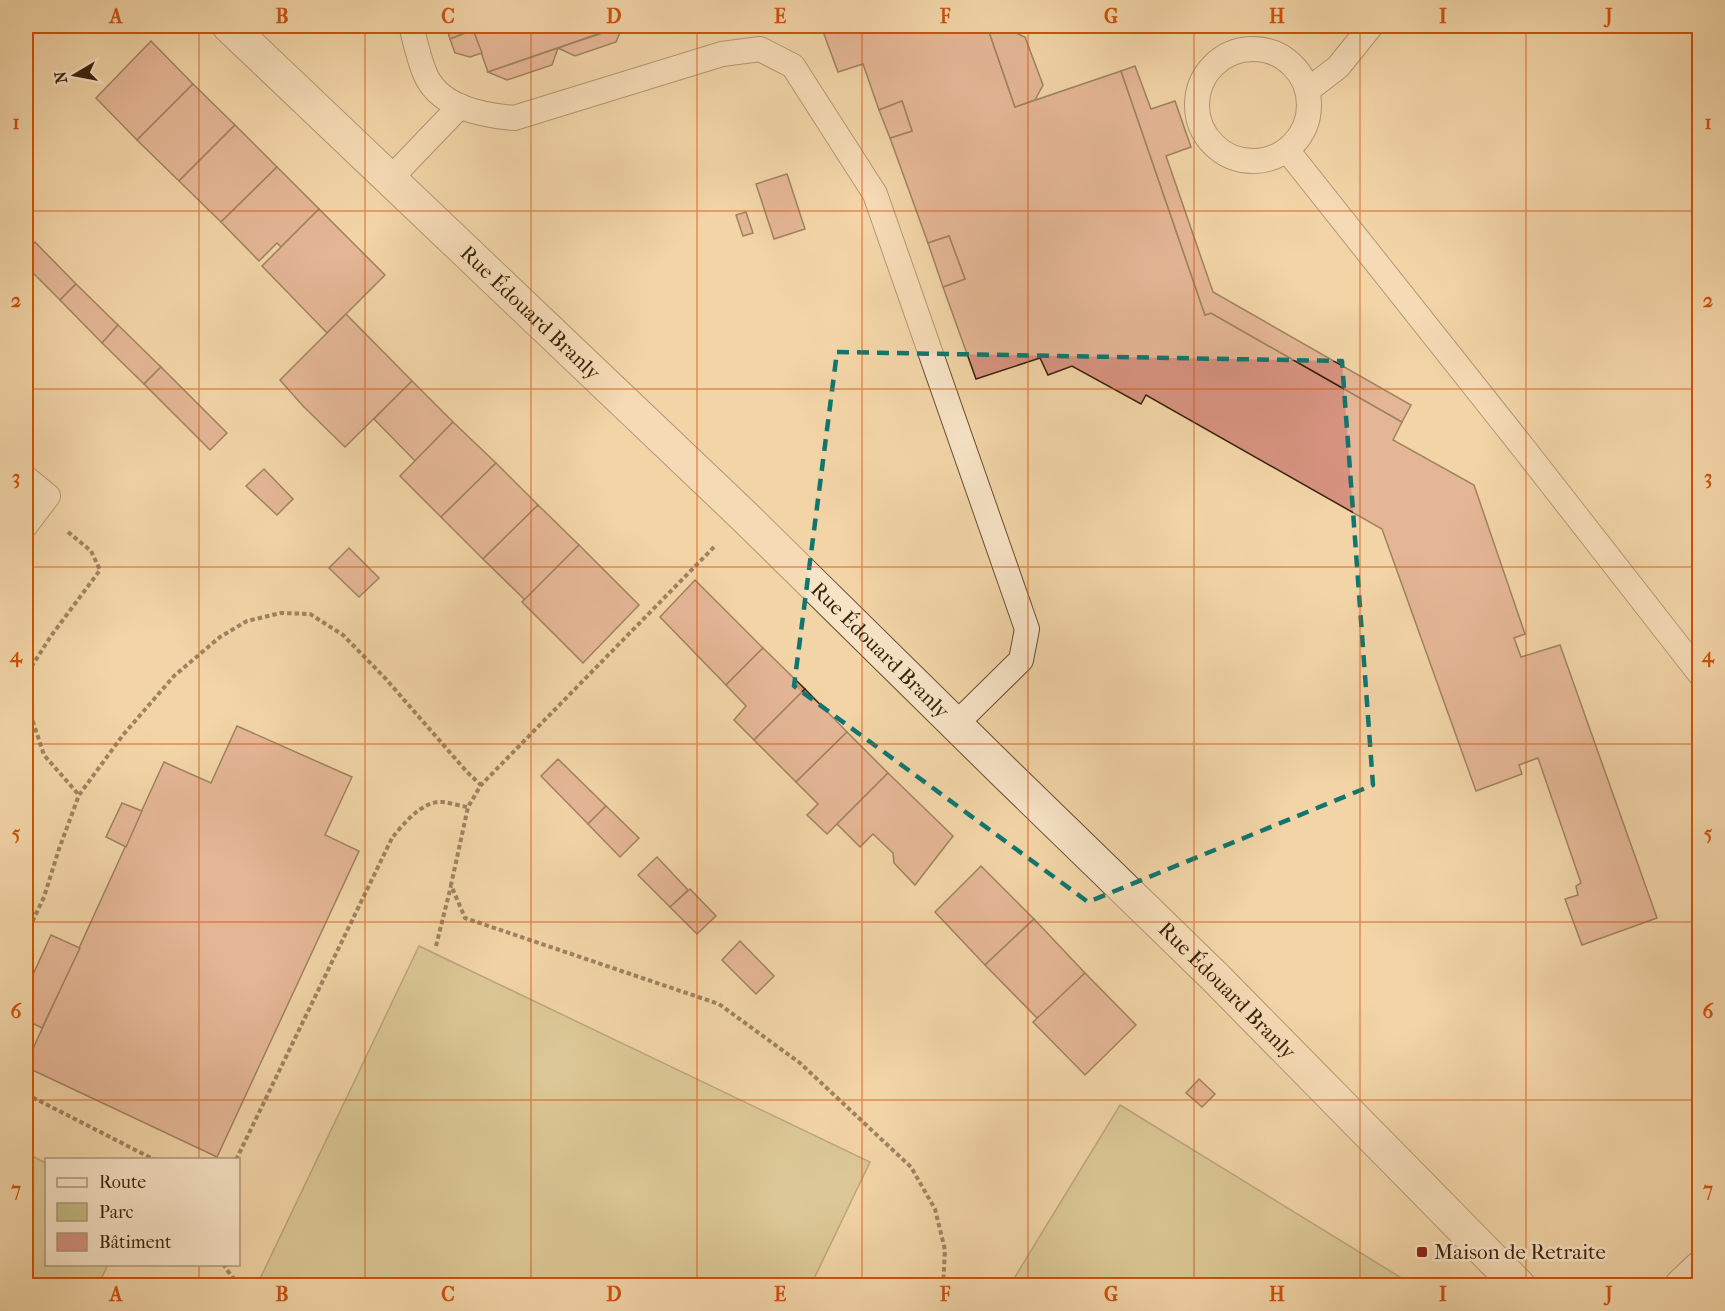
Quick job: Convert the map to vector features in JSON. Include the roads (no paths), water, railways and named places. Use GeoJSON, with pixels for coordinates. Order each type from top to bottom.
{"type":"FeatureCollection","features":[{"type":"Feature","properties":{"kind":"street","name":"Rue Édouard Branly"},"geometry":{"type":"LineString","coordinates":[[229,26],[744,516],[1216,978],[1519,1286]]}},
{"type":"Feature","properties":{"kind":"street"},"geometry":{"type":"LineString","coordinates":[[1681,1286],[1700,1268]]}},
{"type":"Feature","properties":{"kind":"lane"},"geometry":{"type":"LineString","coordinates":[[411,26],[424,73],[440,95],[460,106],[489,116],[514,118],[731,52],[760,49],[793,66],[875,194],[1027,629],[1021,660],[956,724]]}},
{"type":"Feature","properties":{"kind":"lane"},"geometry":{"type":"LineString","coordinates":[[1308,90],[1338,67],[1371,26]]}},
{"type":"Feature","properties":{"kind":"lane"},"geometry":{"type":"LineString","coordinates":[[1253,48],[1272,51],[1288,60],[1300,74],[1308,90],[1309,107],[1306,124],[1299,138],[1287,150],[1273,158],[1256,161],[1239,160],[1224,154],[1210,142],[1200,126],[1197,108],[1198,90],[1206,73],[1218,60],[1234,51],[1253,48]]}},
{"type":"Feature","properties":{"kind":"lane"},"geometry":{"type":"LineString","coordinates":[[390,179],[460,106]]}},
{"type":"Feature","properties":{"kind":"lane"},"geometry":{"type":"LineString","coordinates":[[1287,150],[1700,674]]}},
{"type":"Feature","properties":{"kind":"lane"},"geometry":{"type":"LineString","coordinates":[[26,478],[48,496],[26,525]]}},
{"type":"Feature","properties":{"kind":"place","name":"Maison de Retraite"},"geometry":{"type":"Point","coordinates":[1422,1252]}}]}
